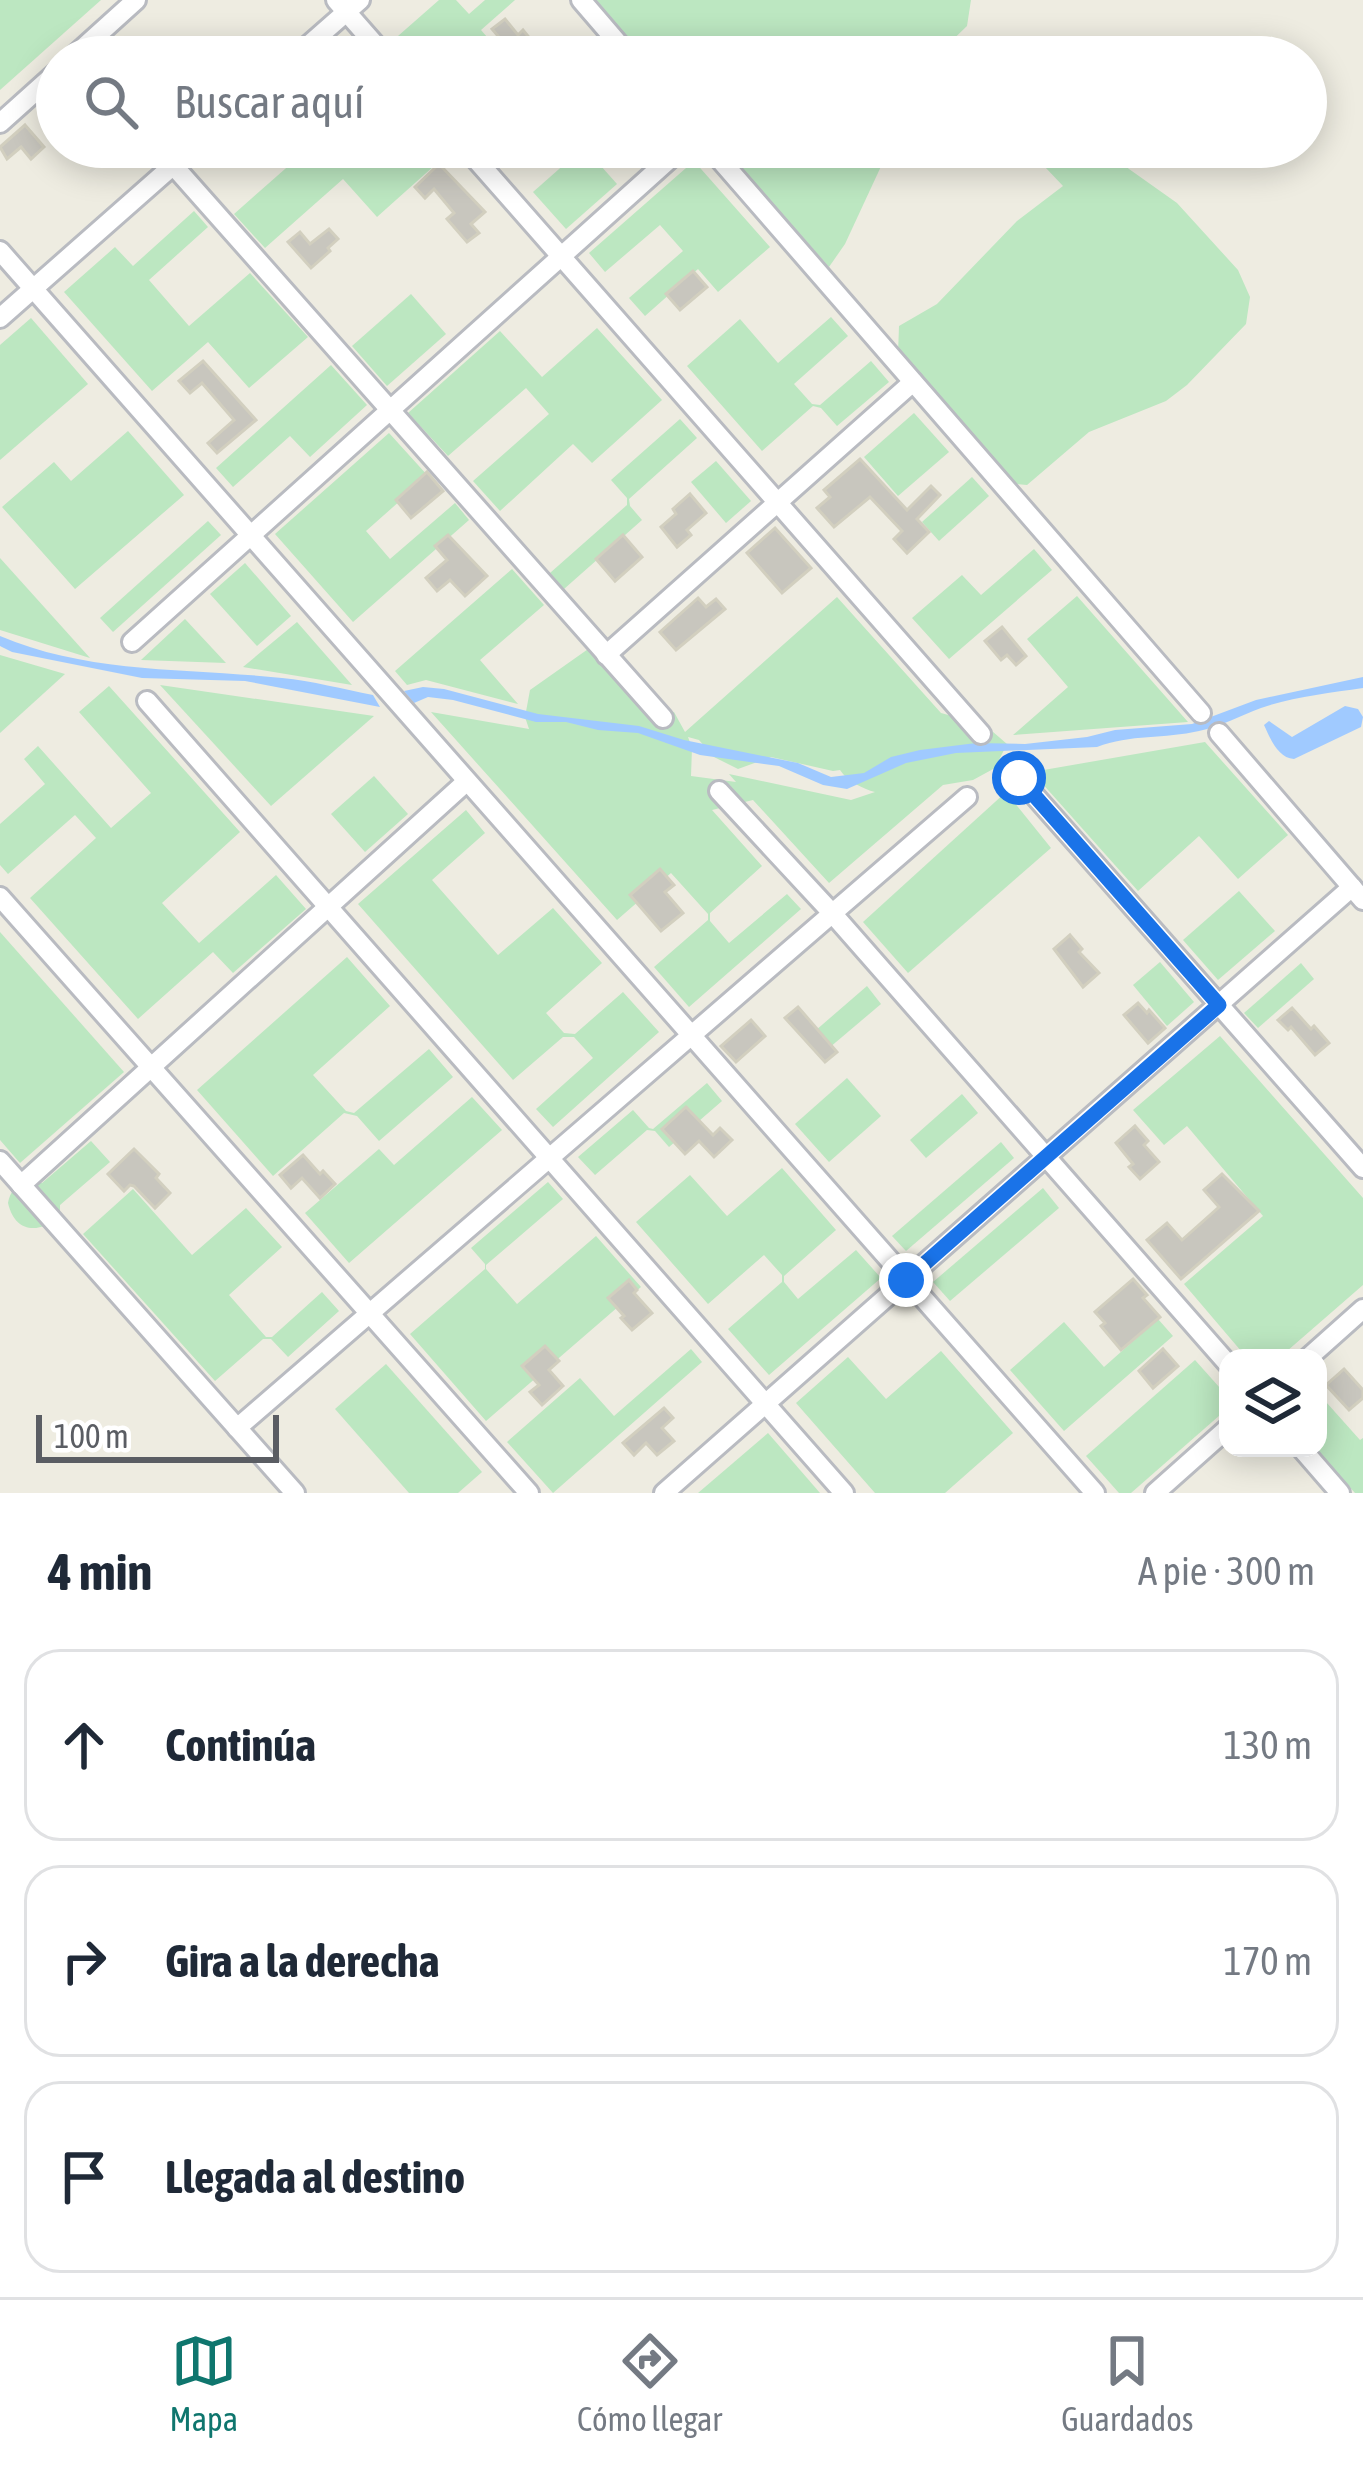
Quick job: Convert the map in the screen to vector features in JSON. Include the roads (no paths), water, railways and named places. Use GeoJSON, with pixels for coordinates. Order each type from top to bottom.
{"type":"FeatureCollection","features":[{"type":"Feature","properties":{"kind":"street"},"geometry":{"type":"LineString","coordinates":[[97,36],[136,0]]}},
{"type":"Feature","properties":{"kind":"street"},"geometry":{"type":"LineString","coordinates":[[580,0],[612,36]]}},
{"type":"Feature","properties":{"kind":"street"},"geometry":{"type":"LineString","coordinates":[[316,36],[347,4],[371,36]]}},
{"type":"Feature","properties":{"kind":"street"},"geometry":{"type":"LineString","coordinates":[[0,123],[36,91]]}},
{"type":"Feature","properties":{"kind":"street"},"geometry":{"type":"LineString","coordinates":[[0,318],[170,168]]}},
{"type":"Feature","properties":{"kind":"street"},"geometry":{"type":"LineString","coordinates":[[176,168],[663,718]]}},
{"type":"Feature","properties":{"kind":"street"},"geometry":{"type":"LineString","coordinates":[[484,168],[981,734]]}},
{"type":"Feature","properties":{"kind":"street"},"geometry":{"type":"LineString","coordinates":[[132,642],[660,168]]}},
{"type":"Feature","properties":{"kind":"street"},"geometry":{"type":"LineString","coordinates":[[727,168],[1201,713]]}},
{"type":"Feature","properties":{"kind":"street"},"geometry":{"type":"LineString","coordinates":[[0,251],[1095,1493]]}},
{"type":"Feature","properties":{"kind":"street"},"geometry":{"type":"LineString","coordinates":[[607,655],[913,382]]}},
{"type":"Feature","properties":{"kind":"street"},"geometry":{"type":"LineString","coordinates":[[147,701],[844,1493]]}},
{"type":"Feature","properties":{"kind":"street"},"geometry":{"type":"LineString","coordinates":[[664,1493],[1219,1005],[1358,894],[1219,734]]}},
{"type":"Feature","properties":{"kind":"street"},"geometry":{"type":"LineString","coordinates":[[1019,778],[1363,1168]]}},
{"type":"Feature","properties":{"kind":"street"},"geometry":{"type":"LineString","coordinates":[[21,1185],[466,782]]}},
{"type":"Feature","properties":{"kind":"street"},"geometry":{"type":"LineString","coordinates":[[719,790],[1219,1354]]}},
{"type":"Feature","properties":{"kind":"street"},"geometry":{"type":"LineString","coordinates":[[237,1428],[967,796]]}},
{"type":"Feature","properties":{"kind":"street"},"geometry":{"type":"LineString","coordinates":[[0,897],[529,1493]]}},
{"type":"Feature","properties":{"kind":"street"},"geometry":{"type":"LineString","coordinates":[[0,1161],[295,1493]]}},
{"type":"Feature","properties":{"kind":"street"},"geometry":{"type":"LineString","coordinates":[[1318,1349],[1363,1309]]}},
{"type":"Feature","properties":{"kind":"street"},"geometry":{"type":"LineString","coordinates":[[1155,1493],[1219,1436]]}},
{"type":"Feature","properties":{"kind":"street"},"geometry":{"type":"LineString","coordinates":[[1309,1457],[1340,1493]]}},
{"type":"Feature","properties":{"kind":"water"},"geometry":{"type":"Polygon","coordinates":[[[0,636],[104,663],[316,683],[373,695],[380,707],[245,681],[142,678],[12,652],[0,646],[0,636]]]}},
{"type":"Feature","properties":{"kind":"water"},"geometry":{"type":"Polygon","coordinates":[[[1363,677],[1363,688],[1273,704],[1199,731],[1097,747],[956,753],[906,763],[847,789],[823,785],[779,766],[700,755],[638,733],[536,722],[453,700],[428,697],[414,703],[404,691],[444,689],[538,714],[639,726],[798,763],[831,777],[864,773],[891,757],[920,750],[976,743],[1025,744],[1192,724],[1256,700],[1363,677]]]}},
{"type":"Feature","properties":{"kind":"water"},"geometry":{"type":"Polygon","coordinates":[[[1345,706],[1358,709],[1363,717],[1361,727],[1294,759],[1279,751],[1264,725],[1269,721],[1292,737],[1345,706]]]}}]}
